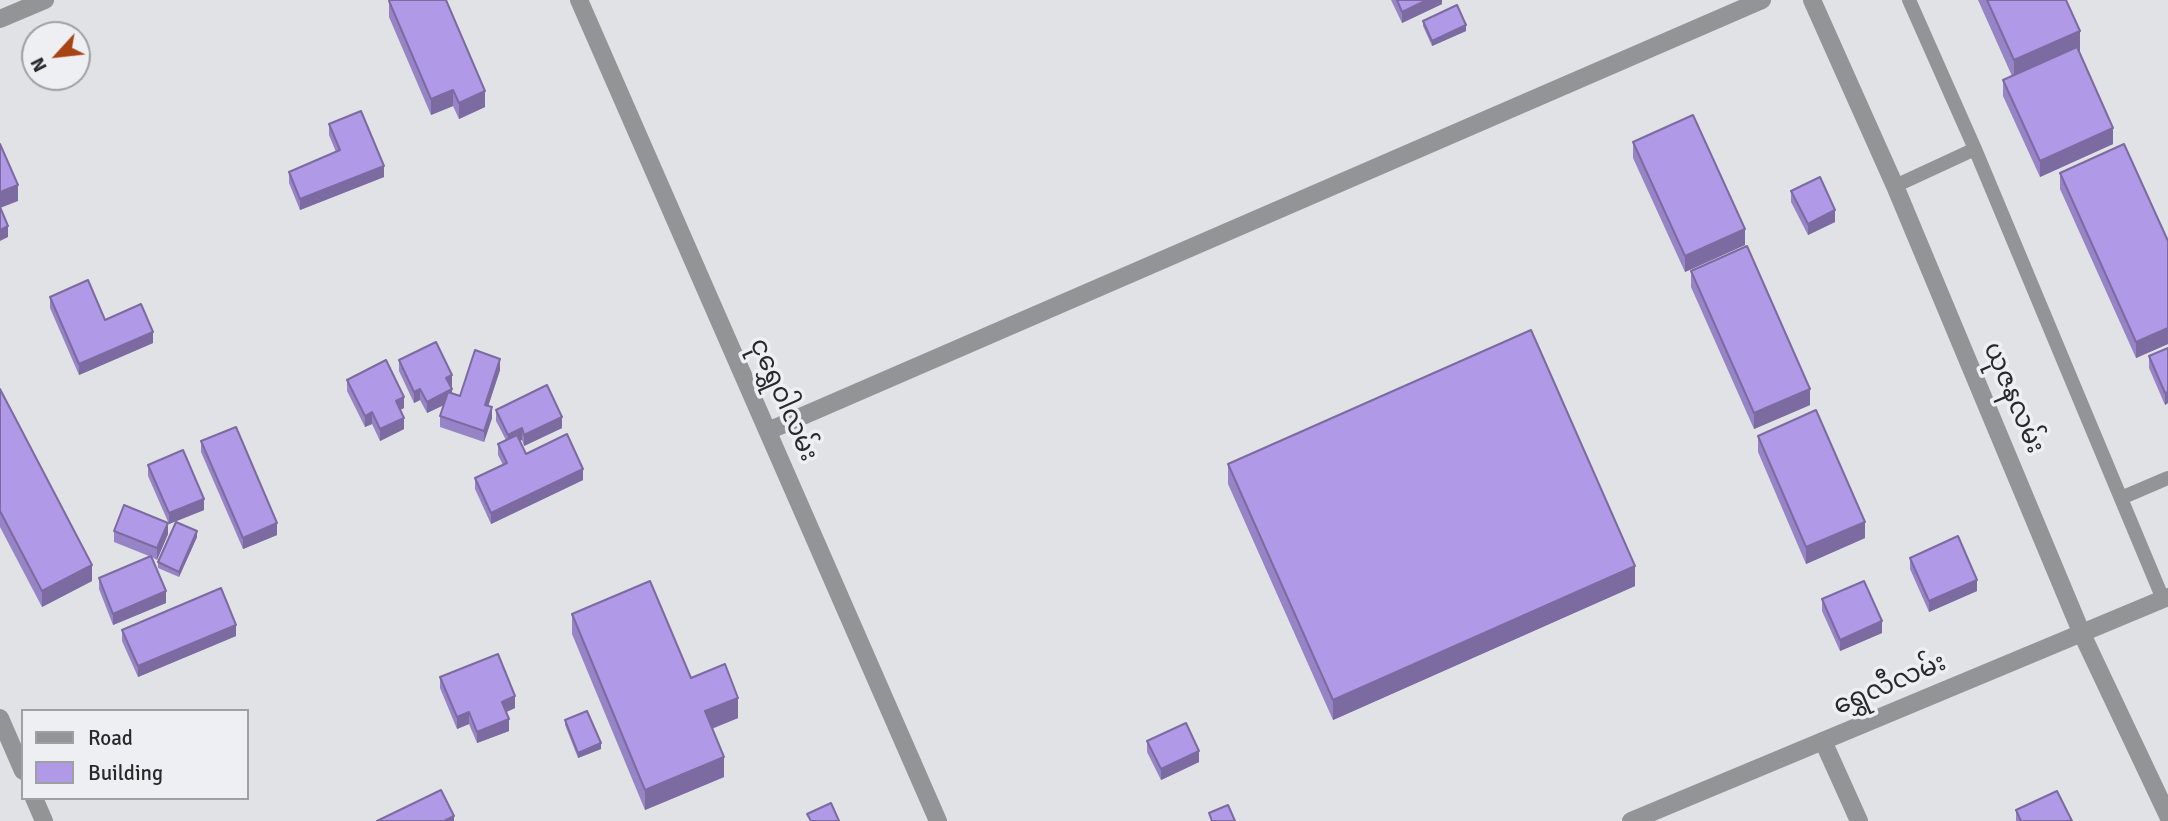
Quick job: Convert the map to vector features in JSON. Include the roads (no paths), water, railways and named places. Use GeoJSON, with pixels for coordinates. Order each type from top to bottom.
{"type":"FeatureCollection","features":[{"type":"Feature","properties":{"kind":"street"},"geometry":{"type":"LineString","coordinates":[[0,19],[45,0]]}},
{"type":"Feature","properties":{"kind":"street","name":"ငုရွှေဝါလမ်း"},"geometry":{"type":"LineString","coordinates":[[579,0],[938,821]]}},
{"type":"Feature","properties":{"kind":"street"},"geometry":{"type":"LineString","coordinates":[[768,431],[1762,0]]}},
{"type":"Feature","properties":{"kind":"street","name":"ယုဇနလမ်း"},"geometry":{"type":"LineString","coordinates":[[1812,0],[1895,186],[2082,634],[2168,816]]}},
{"type":"Feature","properties":{"kind":"street","name":"ရွှေလီလမ်း"},"geometry":{"type":"LineString","coordinates":[[1631,821],[2166,598]]}},
{"type":"Feature","properties":{"kind":"street"},"geometry":{"type":"LineString","coordinates":[[0,718],[21,766]]}},
{"type":"Feature","properties":{"kind":"street"},"geometry":{"type":"LineString","coordinates":[[1824,741],[1858,821]]}},
{"type":"Feature","properties":{"kind":"street"},"geometry":{"type":"LineString","coordinates":[[35,800],[44,821]]}},
{"type":"Feature","properties":{"kind":"lane"},"geometry":{"type":"LineString","coordinates":[[1909,0],[2166,598]]}},
{"type":"Feature","properties":{"kind":"lane"},"geometry":{"type":"LineString","coordinates":[[1895,186],[1975,149]]}},
{"type":"Feature","properties":{"kind":"lane"},"geometry":{"type":"LineString","coordinates":[[2122,498],[2168,478]]}}]}
